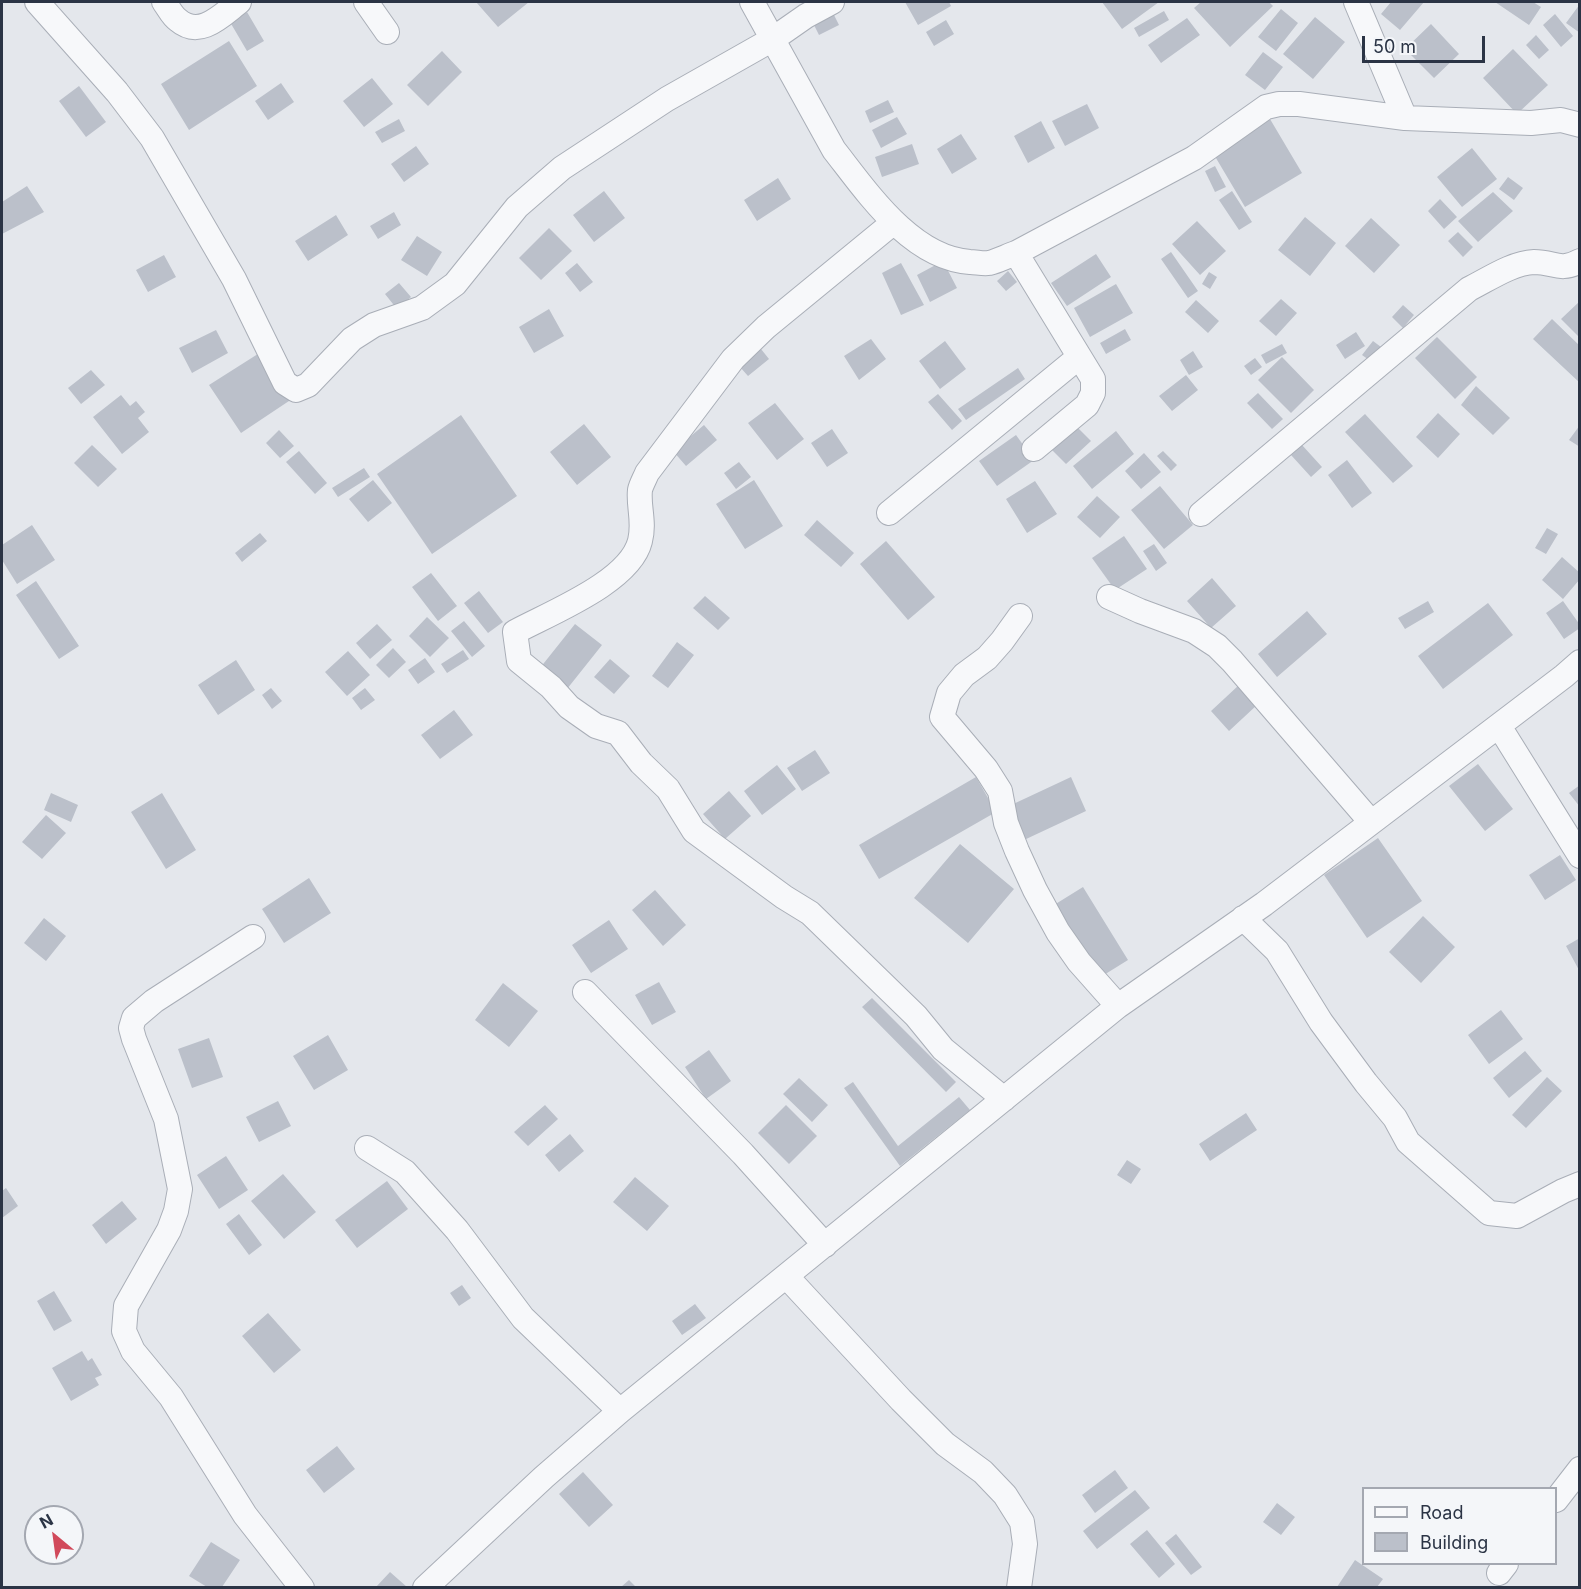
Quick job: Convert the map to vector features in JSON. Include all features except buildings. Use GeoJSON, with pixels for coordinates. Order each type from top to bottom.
{"type":"FeatureCollection","features":[{"type":"Feature","properties":{"kind":"street"},"geometry":{"type":"LineString","coordinates":[[37,2],[117,92],[152,138],[234,279],[285,383],[296,390],[308,385],[352,339],[374,325],[422,308],[455,284],[517,207],[562,168],[667,99],[773,39],[806,16],[832,2]]}},
{"type":"Feature","properties":{"kind":"street"},"geometry":{"type":"LineString","coordinates":[[164,2],[177,20],[191,28],[209,25],[239,2]]}},
{"type":"Feature","properties":{"kind":"street"},"geometry":{"type":"LineString","coordinates":[[366,2],[387,32]]}},
{"type":"Feature","properties":{"kind":"street"},"geometry":{"type":"LineString","coordinates":[[752,2],[834,150],[894,222],[917,242],[934,252],[960,261],[988,263],[1016,254],[1194,158],[1266,107],[1279,104],[1299,104],[1405,118],[1531,123],[1561,120],[1580,124]]}},
{"type":"Feature","properties":{"kind":"street"},"geometry":{"type":"LineString","coordinates":[[1356,2],[1405,118]]}},
{"type":"Feature","properties":{"kind":"street"},"geometry":{"type":"LineString","coordinates":[[894,222],[766,327],[733,359],[647,473],[640,490],[643,524],[640,544],[627,566],[601,587],[515,632],[519,662],[551,687],[568,707],[596,726],[618,733],[641,763],[668,789],[694,831],[784,897],[810,913],[916,1016],[943,1049],[1004,1099]]}},
{"type":"Feature","properties":{"kind":"street"},"geometry":{"type":"LineString","coordinates":[[1016,254],[1093,379],[1093,393],[1087,405],[1034,449]]}},
{"type":"Feature","properties":{"kind":"street"},"geometry":{"type":"LineString","coordinates":[[1202,514],[1469,289],[1510,268],[1534,262],[1568,267],[1580,261]]}},
{"type":"Feature","properties":{"kind":"street"},"geometry":{"type":"LineString","coordinates":[[888,513],[1079,357]]}},
{"type":"Feature","properties":{"kind":"street"},"geometry":{"type":"LineString","coordinates":[[1109,597],[1194,631],[1217,646],[1371,822]]}},
{"type":"Feature","properties":{"kind":"street"},"geometry":{"type":"LineString","coordinates":[[1020,616],[987,658],[964,675],[949,693],[942,717],[986,769],[1000,791],[1006,823],[1017,851],[1058,932],[1079,962],[1118,1006]]}},
{"type":"Feature","properties":{"kind":"street"},"geometry":{"type":"LineString","coordinates":[[425,1587],[620,1411],[1118,1006],[1243,918],[1580,663]]}},
{"type":"Feature","properties":{"kind":"street"},"geometry":{"type":"LineString","coordinates":[[1498,726],[1580,856]]}},
{"type":"Feature","properties":{"kind":"street"},"geometry":{"type":"LineString","coordinates":[[1243,918],[1277,951],[1321,1022],[1395,1118],[1408,1142],[1489,1213],[1517,1216],[1580,1184]]}},
{"type":"Feature","properties":{"kind":"street"},"geometry":{"type":"LineString","coordinates":[[252,937],[154,1001],[135,1018],[131,1028],[166,1119],[180,1189],[176,1211],[168,1230],[126,1306],[124,1331],[133,1351],[171,1397],[245,1515],[302,1587]]}},
{"type":"Feature","properties":{"kind":"street"},"geometry":{"type":"LineString","coordinates":[[585,992],[743,1154],[825,1245]]}},
{"type":"Feature","properties":{"kind":"street"},"geometry":{"type":"LineString","coordinates":[[367,1148],[405,1172],[457,1230],[523,1318],[620,1411]]}},
{"type":"Feature","properties":{"kind":"street"},"geometry":{"type":"LineString","coordinates":[[787,1276],[908,1408],[945,1444],[983,1472],[1005,1495],[1022,1522],[1025,1544],[1018,1587]]}},
{"type":"Feature","properties":{"kind":"street"},"geometry":{"type":"LineString","coordinates":[[1557,1499],[1580,1469]]}}]}
